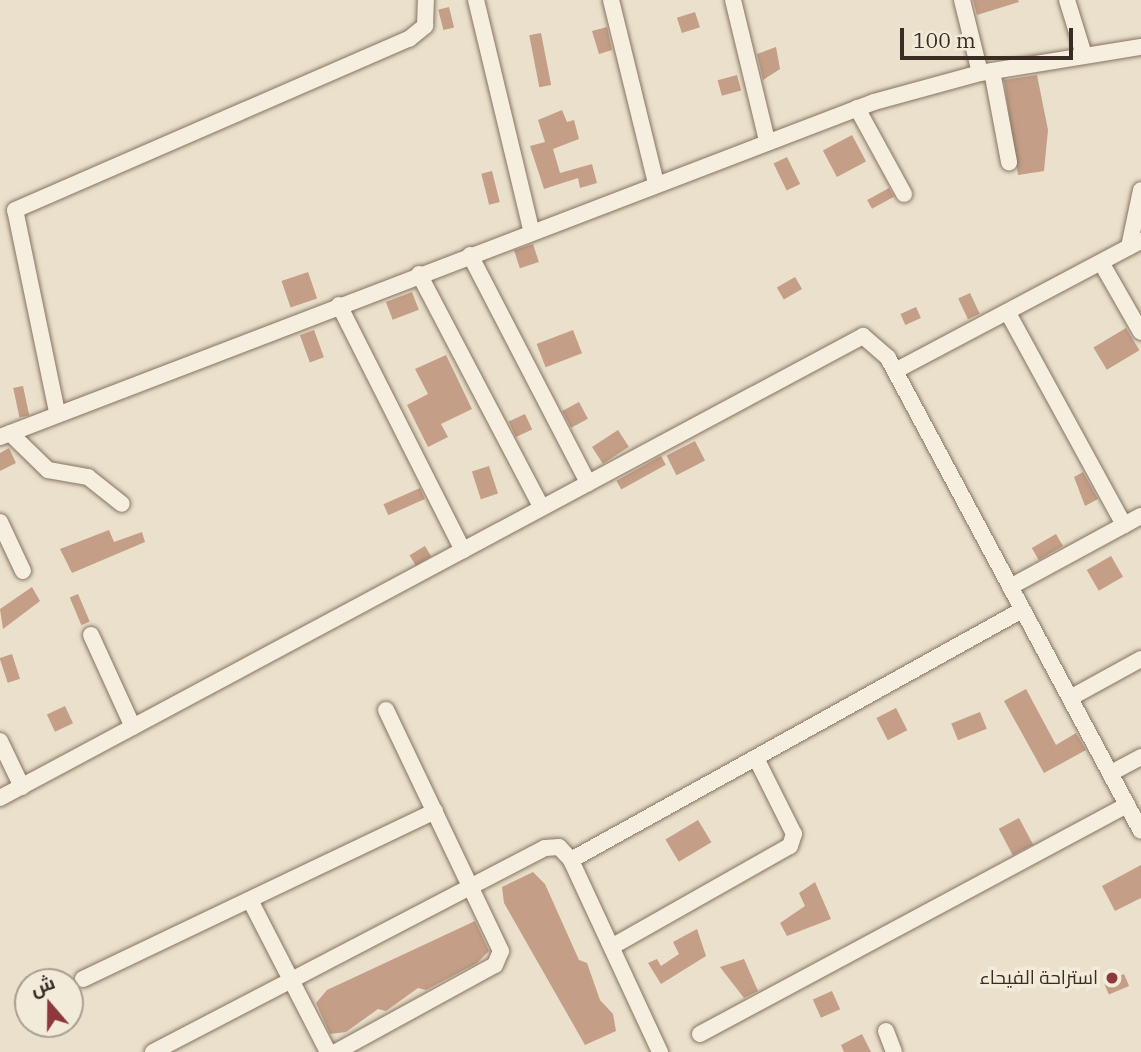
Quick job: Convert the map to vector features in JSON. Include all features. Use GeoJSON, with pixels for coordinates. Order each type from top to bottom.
{"type":"FeatureCollection","features":[{"type":"Feature","properties":{"kind":"street"},"geometry":{"type":"LineString","coordinates":[[57,412],[15,210],[409,39],[425,26],[426,0]]}},
{"type":"Feature","properties":{"kind":"street"},"geometry":{"type":"LineString","coordinates":[[476,0],[531,229]]}},
{"type":"Feature","properties":{"kind":"street"},"geometry":{"type":"LineString","coordinates":[[611,0],[656,183]]}},
{"type":"Feature","properties":{"kind":"street"},"geometry":{"type":"LineString","coordinates":[[733,0],[767,141]]}},
{"type":"Feature","properties":{"kind":"street"},"geometry":{"type":"LineString","coordinates":[[962,0],[986,72],[1009,162]]}},
{"type":"Feature","properties":{"kind":"street"},"geometry":{"type":"LineString","coordinates":[[1067,0],[1084,54]]}},
{"type":"Feature","properties":{"kind":"street"},"geometry":{"type":"LineString","coordinates":[[122,504],[88,477],[48,470],[5,435],[57,412],[470,255],[531,229],[857,108],[986,72],[1084,54],[1140,52]]}},
{"type":"Feature","properties":{"kind":"street"},"geometry":{"type":"LineString","coordinates":[[857,108],[904,194]]}},
{"type":"Feature","properties":{"kind":"street"},"geometry":{"type":"LineString","coordinates":[[895,371],[1102,264],[1135,244],[1141,190]]}},
{"type":"Feature","properties":{"kind":"street"},"geometry":{"type":"LineString","coordinates":[[470,255],[587,483]]}},
{"type":"Feature","properties":{"kind":"street"},"geometry":{"type":"LineString","coordinates":[[1102,264],[1141,332]]}},
{"type":"Feature","properties":{"kind":"street"},"geometry":{"type":"LineString","coordinates":[[419,274],[542,508]]}},
{"type":"Feature","properties":{"kind":"street"},"geometry":{"type":"LineString","coordinates":[[339,305],[463,551]]}},
{"type":"Feature","properties":{"kind":"street"},"geometry":{"type":"LineString","coordinates":[[1008,313],[1124,526]]}},
{"type":"Feature","properties":{"kind":"street"},"geometry":{"type":"LineString","coordinates":[[0,799],[855,337],[871,338],[895,371],[1141,831]]}},
{"type":"Feature","properties":{"kind":"street"},"geometry":{"type":"LineString","coordinates":[[1010,587],[1141,516]]}},
{"type":"Feature","properties":{"kind":"street"},"geometry":{"type":"LineString","coordinates":[[0,522],[23,571]]}},
{"type":"Feature","properties":{"kind":"street"},"geometry":{"type":"LineString","coordinates":[[571,860],[1022,610]]}},
{"type":"Feature","properties":{"kind":"street"},"geometry":{"type":"LineString","coordinates":[[91,635],[133,727]]}},
{"type":"Feature","properties":{"kind":"street"},"geometry":{"type":"LineString","coordinates":[[1070,698],[1141,659]]}},
{"type":"Feature","properties":{"kind":"street"},"geometry":{"type":"LineString","coordinates":[[336,1052],[495,965],[500,945],[386,710]]}},
{"type":"Feature","properties":{"kind":"street"},"geometry":{"type":"LineString","coordinates":[[0,741],[22,786]]}},
{"type":"Feature","properties":{"kind":"street"},"geometry":{"type":"LineString","coordinates":[[1111,774],[1141,757]]}},
{"type":"Feature","properties":{"kind":"street"},"geometry":{"type":"LineString","coordinates":[[613,946],[790,846],[794,834],[756,758]]}},
{"type":"Feature","properties":{"kind":"street"},"geometry":{"type":"LineString","coordinates":[[701,1034],[1127,805]]}},
{"type":"Feature","properties":{"kind":"street"},"geometry":{"type":"LineString","coordinates":[[84,979],[252,904],[435,811]]}},
{"type":"Feature","properties":{"kind":"street"},"geometry":{"type":"LineString","coordinates":[[153,1052],[545,848],[559,847],[571,860],[660,1052]]}},
{"type":"Feature","properties":{"kind":"street"},"geometry":{"type":"LineString","coordinates":[[252,904],[287,980],[328,1052]]}},
{"type":"Feature","properties":{"kind":"street"},"geometry":{"type":"LineString","coordinates":[[886,1031],[894,1052]]}},
{"type":"Feature","properties":{"kind":"building"},"geometry":{"type":"Polygon","coordinates":[[[973,0],[1018,0],[1019,2],[977,15],[973,0]]]}},
{"type":"Feature","properties":{"kind":"building"},"geometry":{"type":"Polygon","coordinates":[[[449,7],[454,27],[443,30],[438,10],[449,7]]]}},
{"type":"Feature","properties":{"kind":"building"},"geometry":{"type":"Polygon","coordinates":[[[695,12],[700,27],[682,33],[677,18],[695,12]]]}},
{"type":"Feature","properties":{"kind":"building"},"geometry":{"type":"Polygon","coordinates":[[[607,27],[612,50],[599,54],[592,31],[607,27]]]}},
{"type":"Feature","properties":{"kind":"building"},"geometry":{"type":"Polygon","coordinates":[[[541,33],[551,85],[539,87],[529,35],[541,33]]]}},
{"type":"Feature","properties":{"kind":"building"},"geometry":{"type":"Polygon","coordinates":[[[776,47],[780,69],[763,80],[757,54],[776,47]]]}},
{"type":"Feature","properties":{"kind":"building"},"geometry":{"type":"Polygon","coordinates":[[[737,75],[741,90],[722,96],[718,80],[737,75]]]}},
{"type":"Feature","properties":{"kind":"building"},"geometry":{"type":"Polygon","coordinates":[[[1037,75],[1048,130],[1044,171],[1018,175],[1004,80],[1037,75]]]}},
{"type":"Feature","properties":{"kind":"building"},"geometry":{"type":"Polygon","coordinates":[[[562,110],[567,122],[574,120],[579,139],[553,149],[560,173],[592,164],[597,183],[580,188],[578,178],[544,189],[530,146],[545,142],[538,120],[562,110]]]}},
{"type":"Feature","properties":{"kind":"building"},"geometry":{"type":"Polygon","coordinates":[[[852,135],[866,161],[837,177],[823,150],[852,135]]]}},
{"type":"Feature","properties":{"kind":"building"},"geometry":{"type":"Polygon","coordinates":[[[787,157],[800,184],[787,191],[774,164],[787,157]]]}},
{"type":"Feature","properties":{"kind":"building"},"geometry":{"type":"Polygon","coordinates":[[[492,171],[500,202],[489,205],[481,174],[492,171]]]}},
{"type":"Feature","properties":{"kind":"building"},"geometry":{"type":"Polygon","coordinates":[[[889,188],[894,197],[872,209],[867,200],[889,188]]]}},
{"type":"Feature","properties":{"kind":"building"},"geometry":{"type":"Polygon","coordinates":[[[533,244],[539,262],[520,268],[514,250],[533,244]]]}},
{"type":"Feature","properties":{"kind":"building"},"geometry":{"type":"Polygon","coordinates":[[[308,272],[317,298],[291,308],[282,281],[308,272]]]}},
{"type":"Feature","properties":{"kind":"building"},"geometry":{"type":"Polygon","coordinates":[[[795,277],[802,289],[784,300],[777,288],[795,277]]]}},
{"type":"Feature","properties":{"kind":"building"},"geometry":{"type":"Polygon","coordinates":[[[412,292],[419,310],[393,320],[386,302],[412,292]]]}},
{"type":"Feature","properties":{"kind":"building"},"geometry":{"type":"Polygon","coordinates":[[[970,293],[980,314],[968,319],[958,298],[970,293]]]}},
{"type":"Feature","properties":{"kind":"building"},"geometry":{"type":"Polygon","coordinates":[[[916,307],[921,318],[905,325],[900,314],[916,307]]]}},
{"type":"Feature","properties":{"kind":"building"},"geometry":{"type":"Polygon","coordinates":[[[1126,328],[1139,350],[1107,370],[1093,348],[1126,328]]]}},
{"type":"Feature","properties":{"kind":"building"},"geometry":{"type":"Polygon","coordinates":[[[314,330],[324,357],[310,362],[300,335],[314,330]]]}},
{"type":"Feature","properties":{"kind":"building"},"geometry":{"type":"Polygon","coordinates":[[[573,330],[582,353],[546,367],[537,344],[573,330]]]}},
{"type":"Feature","properties":{"kind":"building"},"geometry":{"type":"Polygon","coordinates":[[[446,355],[472,409],[441,424],[448,437],[428,447],[407,405],[428,394],[415,369],[446,355]]]}},
{"type":"Feature","properties":{"kind":"building"},"geometry":{"type":"Polygon","coordinates":[[[23,386],[29,415],[19,417],[13,388],[23,386]]]}},
{"type":"Feature","properties":{"kind":"building"},"geometry":{"type":"Polygon","coordinates":[[[579,402],[588,419],[571,428],[562,411],[579,402]]]}},
{"type":"Feature","properties":{"kind":"building"},"geometry":{"type":"Polygon","coordinates":[[[525,414],[532,429],[516,437],[509,422],[525,414]]]}},
{"type":"Feature","properties":{"kind":"building"},"geometry":{"type":"Polygon","coordinates":[[[618,430],[629,447],[603,464],[592,447],[618,430]]]}},
{"type":"Feature","properties":{"kind":"building"},"geometry":{"type":"Polygon","coordinates":[[[695,441],[705,461],[676,475],[666,456],[695,441]]]}},
{"type":"Feature","properties":{"kind":"building"},"geometry":{"type":"Polygon","coordinates":[[[9,448],[16,463],[0,471],[0,453],[9,448]]]}},
{"type":"Feature","properties":{"kind":"building"},"geometry":{"type":"Polygon","coordinates":[[[661,456],[666,465],[621,489],[616,481],[661,456]]]}},
{"type":"Feature","properties":{"kind":"building"},"geometry":{"type":"Polygon","coordinates":[[[489,466],[498,494],[481,499],[472,472],[489,466]]]}},
{"type":"Feature","properties":{"kind":"building"},"geometry":{"type":"Polygon","coordinates":[[[1083,472],[1098,499],[1085,506],[1074,477],[1083,472]]]}},
{"type":"Feature","properties":{"kind":"building"},"geometry":{"type":"Polygon","coordinates":[[[420,488],[425,499],[388,515],[383,504],[420,488]]]}},
{"type":"Feature","properties":{"kind":"building"},"geometry":{"type":"Polygon","coordinates":[[[109,530],[114,542],[142,532],[145,542],[72,573],[60,549],[109,530]]]}},
{"type":"Feature","properties":{"kind":"building"},"geometry":{"type":"Polygon","coordinates":[[[1056,534],[1063,546],[1039,560],[1032,548],[1056,534]]]}},
{"type":"Feature","properties":{"kind":"building"},"geometry":{"type":"Polygon","coordinates":[[[425,546],[431,556],[416,566],[410,555],[425,546]]]}},
{"type":"Feature","properties":{"kind":"building"},"geometry":{"type":"Polygon","coordinates":[[[1111,556],[1123,577],[1099,591],[1087,570],[1111,556]]]}},
{"type":"Feature","properties":{"kind":"building"},"geometry":{"type":"Polygon","coordinates":[[[32,587],[40,601],[3,629],[0,609],[32,587]]]}},
{"type":"Feature","properties":{"kind":"building"},"geometry":{"type":"Polygon","coordinates":[[[78,594],[90,622],[81,625],[70,598],[78,594]]]}},
{"type":"Feature","properties":{"kind":"building"},"geometry":{"type":"Polygon","coordinates":[[[12,654],[20,679],[8,683],[0,658],[12,654]]]}},
{"type":"Feature","properties":{"kind":"building"},"geometry":{"type":"Polygon","coordinates":[[[1026,689],[1056,745],[1076,733],[1086,750],[1044,773],[1004,701],[1026,689]]]}},
{"type":"Feature","properties":{"kind":"building"},"geometry":{"type":"Polygon","coordinates":[[[65,706],[73,723],[55,732],[47,714],[65,706]]]}},
{"type":"Feature","properties":{"kind":"building"},"geometry":{"type":"Polygon","coordinates":[[[896,708],[907,730],[888,740],[876,718],[896,708]]]}},
{"type":"Feature","properties":{"kind":"building"},"geometry":{"type":"Polygon","coordinates":[[[980,712],[987,729],[958,740],[951,724],[980,712]]]}},
{"type":"Feature","properties":{"kind":"building"},"geometry":{"type":"Polygon","coordinates":[[[1019,818],[1033,844],[1013,855],[999,829],[1019,818]]]}},
{"type":"Feature","properties":{"kind":"building"},"geometry":{"type":"Polygon","coordinates":[[[698,820],[711,842],[679,862],[665,840],[698,820]]]}},
{"type":"Feature","properties":{"kind":"building"},"geometry":{"type":"Polygon","coordinates":[[[1141,865],[1141,898],[1115,911],[1102,886],[1141,865]]]}},
{"type":"Feature","properties":{"kind":"building"},"geometry":{"type":"Polygon","coordinates":[[[533,872],[545,884],[579,960],[587,963],[600,1000],[613,1014],[616,1031],[585,1045],[504,903],[502,887],[533,872]]]}},
{"type":"Feature","properties":{"kind":"building"},"geometry":{"type":"Polygon","coordinates":[[[815,882],[831,919],[787,936],[780,923],[805,906],[799,893],[815,882]]]}},
{"type":"Feature","properties":{"kind":"building"},"geometry":{"type":"Polygon","coordinates":[[[475,921],[489,951],[477,963],[426,990],[418,988],[386,1011],[378,1009],[346,1032],[330,1034],[316,1003],[327,990],[475,921]]]}},
{"type":"Feature","properties":{"kind":"building"},"geometry":{"type":"Polygon","coordinates":[[[697,929],[706,956],[661,984],[648,963],[657,959],[661,966],[679,954],[673,942],[697,929]]]}},
{"type":"Feature","properties":{"kind":"building"},"geometry":{"type":"Polygon","coordinates":[[[744,959],[758,991],[744,998],[720,967],[744,959]]]}},
{"type":"Feature","properties":{"kind":"building"},"geometry":{"type":"Polygon","coordinates":[[[1124,974],[1129,986],[1109,995],[1104,983],[1124,974]]]}},
{"type":"Feature","properties":{"kind":"building"},"geometry":{"type":"Polygon","coordinates":[[[832,991],[840,1009],[821,1018],[813,1000],[832,991]]]}},
{"type":"Feature","properties":{"kind":"building"},"geometry":{"type":"Polygon","coordinates":[[[862,1034],[871,1052],[844,1052],[841,1045],[862,1034]]]}},
{"type":"Feature","properties":{"kind":"place","name":"استراحة الفيحاء"},"geometry":{"type":"Point","coordinates":[1112,978]}}]}
